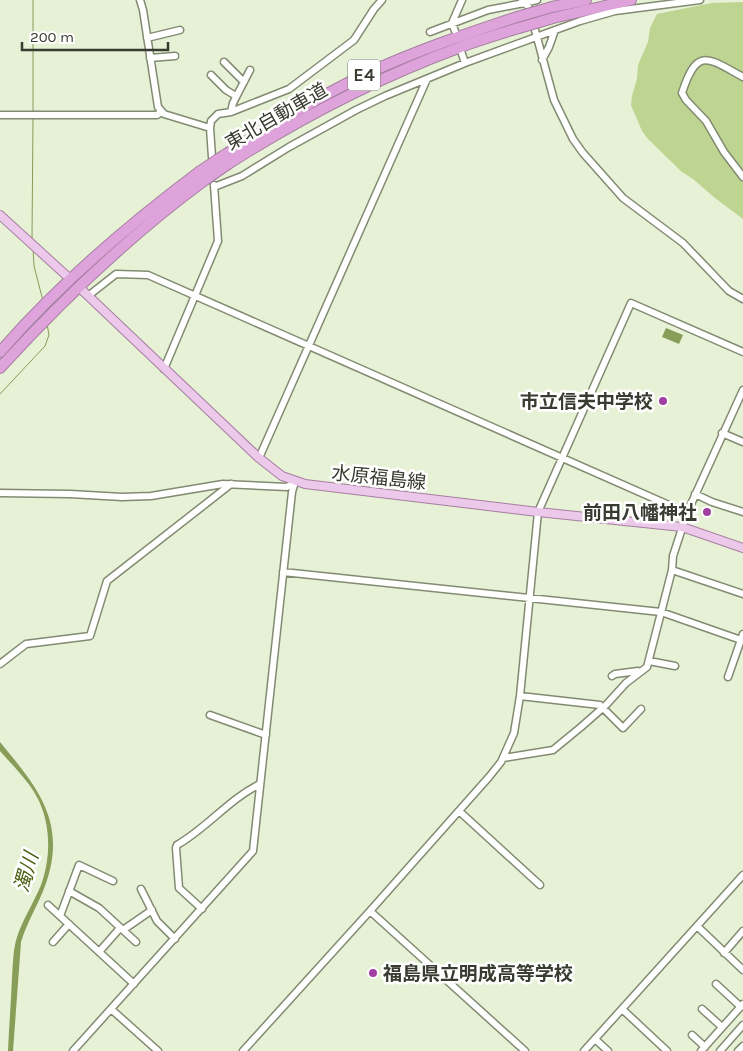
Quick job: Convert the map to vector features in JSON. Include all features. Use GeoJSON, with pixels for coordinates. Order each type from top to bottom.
{"type":"FeatureCollection","features":[{"type":"Feature","properties":{"kind":"highway","name":"東北自動車道"},"geometry":{"type":"LineString","coordinates":[[0,368],[70,293],[128,240],[208,181],[221,159],[285,118],[366,74],[446,41],[553,12],[586,0]]}},
{"type":"Feature","properties":{"kind":"highway","name":"東北自動車道"},"geometry":{"type":"LineString","coordinates":[[553,12],[631,0]]}},
{"type":"Feature","properties":{"kind":"highway","name":"東北自動車道"},"geometry":{"type":"LineString","coordinates":[[0,352],[66,280],[116,236],[208,181]]}},
{"type":"Feature","properties":{"kind":"main road"},"geometry":{"type":"LineString","coordinates":[[0,215],[33,244],[66,280]]}},
{"type":"Feature","properties":{"kind":"main road","name":"水原福島線"},"geometry":{"type":"LineString","coordinates":[[82,290],[259,458],[282,476],[295,482],[352,491],[682,526],[743,548]]}},
{"type":"Feature","properties":{"kind":"street"},"geometry":{"type":"LineString","coordinates":[[140,0],[158,107],[162,112],[210,128]]}},
{"type":"Feature","properties":{"kind":"street"},"geometry":{"type":"LineString","coordinates":[[221,159],[210,128],[214,116],[231,112],[289,89],[354,40],[382,0]]}},
{"type":"Feature","properties":{"kind":"street"},"geometry":{"type":"LineString","coordinates":[[455,31],[452,24],[462,0]]}},
{"type":"Feature","properties":{"kind":"street"},"geometry":{"type":"LineString","coordinates":[[430,32],[488,10],[537,0]]}},
{"type":"Feature","properties":{"kind":"street"},"geometry":{"type":"LineString","coordinates":[[164,369],[218,241],[208,181],[242,176],[288,147],[356,110],[535,33],[554,30],[615,11],[700,0]]}},
{"type":"Feature","properties":{"kind":"street"},"geometry":{"type":"LineString","coordinates":[[147,38],[180,30]]}},
{"type":"Feature","properties":{"kind":"street"},"geometry":{"type":"LineString","coordinates":[[542,60],[549,47],[554,30]]}},
{"type":"Feature","properties":{"kind":"street"},"geometry":{"type":"LineString","coordinates":[[535,33],[554,100],[573,139],[583,153],[623,198],[683,243],[729,291],[743,299]]}},
{"type":"Feature","properties":{"kind":"street"},"geometry":{"type":"LineString","coordinates":[[461,51],[465,63]]}},
{"type":"Feature","properties":{"kind":"street"},"geometry":{"type":"LineString","coordinates":[[150,58],[175,56]]}},
{"type":"Feature","properties":{"kind":"street"},"geometry":{"type":"LineString","coordinates":[[743,77],[709,60],[700,60],[696,62],[692,69],[682,92],[686,100],[706,121],[724,152],[743,177]]}},
{"type":"Feature","properties":{"kind":"street"},"geometry":{"type":"LineString","coordinates":[[224,62],[244,82]]}},
{"type":"Feature","properties":{"kind":"street"},"geometry":{"type":"LineString","coordinates":[[231,112],[236,96],[250,70]]}},
{"type":"Feature","properties":{"kind":"street"},"geometry":{"type":"LineString","coordinates":[[211,75],[226,90],[236,96]]}},
{"type":"Feature","properties":{"kind":"street"},"geometry":{"type":"LineString","coordinates":[[259,458],[427,79]]}},
{"type":"Feature","properties":{"kind":"street"},"geometry":{"type":"LineString","coordinates":[[0,115],[157,115],[162,112]]}},
{"type":"Feature","properties":{"kind":"street"},"geometry":{"type":"LineString","coordinates":[[88,296],[116,274],[148,275],[687,513]]}},
{"type":"Feature","properties":{"kind":"street"},"geometry":{"type":"LineString","coordinates":[[243,1051],[459,811],[503,758],[514,733],[520,696],[538,512],[631,302],[743,352]]}},
{"type":"Feature","properties":{"kind":"street"},"geometry":{"type":"LineString","coordinates":[[503,758],[553,750],[603,708],[639,672],[647,667],[672,570],[673,556],[682,526],[722,433],[743,390]]}},
{"type":"Feature","properties":{"kind":"street"},"geometry":{"type":"LineString","coordinates":[[722,433],[743,442]]}},
{"type":"Feature","properties":{"kind":"street"},"geometry":{"type":"LineString","coordinates":[[0,493],[122,497],[151,496],[223,484],[287,487],[295,482]]}},
{"type":"Feature","properties":{"kind":"street"},"geometry":{"type":"LineString","coordinates":[[73,1051],[253,851],[292,492],[295,482]]}},
{"type":"Feature","properties":{"kind":"street"},"geometry":{"type":"LineString","coordinates":[[0,664],[26,644],[90,636],[107,581],[231,484]]}},
{"type":"Feature","properties":{"kind":"street"},"geometry":{"type":"LineString","coordinates":[[696,494],[712,502],[743,512]]}},
{"type":"Feature","properties":{"kind":"street"},"geometry":{"type":"LineString","coordinates":[[672,570],[743,594]]}},
{"type":"Feature","properties":{"kind":"street"},"geometry":{"type":"LineString","coordinates":[[283,572],[661,612],[742,637],[728,677]]}},
{"type":"Feature","properties":{"kind":"street"},"geometry":{"type":"LineString","coordinates":[[649,661],[675,666]]}},
{"type":"Feature","properties":{"kind":"street"},"geometry":{"type":"LineString","coordinates":[[612,676],[615,674],[639,672]]}},
{"type":"Feature","properties":{"kind":"street"},"geometry":{"type":"LineString","coordinates":[[520,696],[600,705],[623,728],[641,709]]}},
{"type":"Feature","properties":{"kind":"street"},"geometry":{"type":"LineString","coordinates":[[210,715],[266,735]]}},
{"type":"Feature","properties":{"kind":"street"},"geometry":{"type":"LineString","coordinates":[[202,909],[178,888],[176,848],[209,820],[260,784]]}},
{"type":"Feature","properties":{"kind":"street"},"geometry":{"type":"LineString","coordinates":[[459,811],[540,885]]}},
{"type":"Feature","properties":{"kind":"street"},"geometry":{"type":"LineString","coordinates":[[60,916],[79,865],[113,881]]}},
{"type":"Feature","properties":{"kind":"street"},"geometry":{"type":"LineString","coordinates":[[584,1051],[743,875]]}},
{"type":"Feature","properties":{"kind":"street"},"geometry":{"type":"LineString","coordinates":[[141,889],[162,928],[174,939]]}},
{"type":"Feature","properties":{"kind":"street"},"geometry":{"type":"LineString","coordinates":[[69,891],[99,908],[136,942]]}},
{"type":"Feature","properties":{"kind":"street"},"geometry":{"type":"LineString","coordinates":[[48,905],[134,984]]}},
{"type":"Feature","properties":{"kind":"street"},"geometry":{"type":"LineString","coordinates":[[99,952],[122,929],[152,910]]}},
{"type":"Feature","properties":{"kind":"street"},"geometry":{"type":"LineString","coordinates":[[370,911],[525,1051]]}},
{"type":"Feature","properties":{"kind":"street"},"geometry":{"type":"LineString","coordinates":[[54,942],[68,924]]}},
{"type":"Feature","properties":{"kind":"street"},"geometry":{"type":"LineString","coordinates":[[697,926],[743,970]]}},
{"type":"Feature","properties":{"kind":"street"},"geometry":{"type":"LineString","coordinates":[[724,953],[743,931]]}},
{"type":"Feature","properties":{"kind":"street"},"geometry":{"type":"LineString","coordinates":[[692,1034],[703,1049],[742,1006],[716,984]]}},
{"type":"Feature","properties":{"kind":"street"},"geometry":{"type":"LineString","coordinates":[[111,1009],[153,1050]]}},
{"type":"Feature","properties":{"kind":"street"},"geometry":{"type":"LineString","coordinates":[[622,1009],[665,1050]]}},
{"type":"Feature","properties":{"kind":"street"},"geometry":{"type":"LineString","coordinates":[[702,1009],[722,1027]]}},
{"type":"Feature","properties":{"kind":"street"},"geometry":{"type":"LineString","coordinates":[[720,1051],[743,1023],[734,1014]]}},
{"type":"Feature","properties":{"kind":"street"},"geometry":{"type":"LineString","coordinates":[[596,1039],[608,1051]]}},
{"type":"Feature","properties":{"kind":"shaded area"},"geometry":{"type":"Polygon","coordinates":[[[743,2],[743,219],[682,172],[648,139],[642,131],[631,105],[638,65],[648,42],[650,28],[657,14],[712,3],[743,2]]]}},
{"type":"Feature","properties":{"kind":"shaded area"},"geometry":{"type":"Polygon","coordinates":[[[666,328],[683,335],[679,344],[662,337],[666,328]]]}},
{"type":"Feature","properties":{"kind":"shaded area","name":"濁川"},"geometry":{"type":"Polygon","coordinates":[[[0,742],[37,791],[51,825],[53,843],[51,864],[45,886],[21,942],[13,1051],[8,1051],[15,947],[19,930],[41,885],[47,864],[48,842],[45,820],[38,799],[25,780],[0,751],[0,742]]]}},
{"type":"Feature","properties":{"kind":"waterway"},"geometry":{"type":"LineString","coordinates":[[33,0],[33,112]]}},
{"type":"Feature","properties":{"kind":"waterway"},"geometry":{"type":"LineString","coordinates":[[32,239],[33,118]]}},
{"type":"Feature","properties":{"kind":"waterway"},"geometry":{"type":"LineString","coordinates":[[33,248],[34,266],[43,301]]}},
{"type":"Feature","properties":{"kind":"waterway"},"geometry":{"type":"LineString","coordinates":[[0,394],[45,346],[49,335],[47,324]]}},
{"type":"Feature","properties":{"kind":"place","name":"市立信夫中学校"},"geometry":{"type":"Point","coordinates":[663,401]}},
{"type":"Feature","properties":{"kind":"place","name":"前田八幡神社"},"geometry":{"type":"Point","coordinates":[707,512]}},
{"type":"Feature","properties":{"kind":"place","name":"福島県立明成高等学校"},"geometry":{"type":"Point","coordinates":[373,973]}}]}
